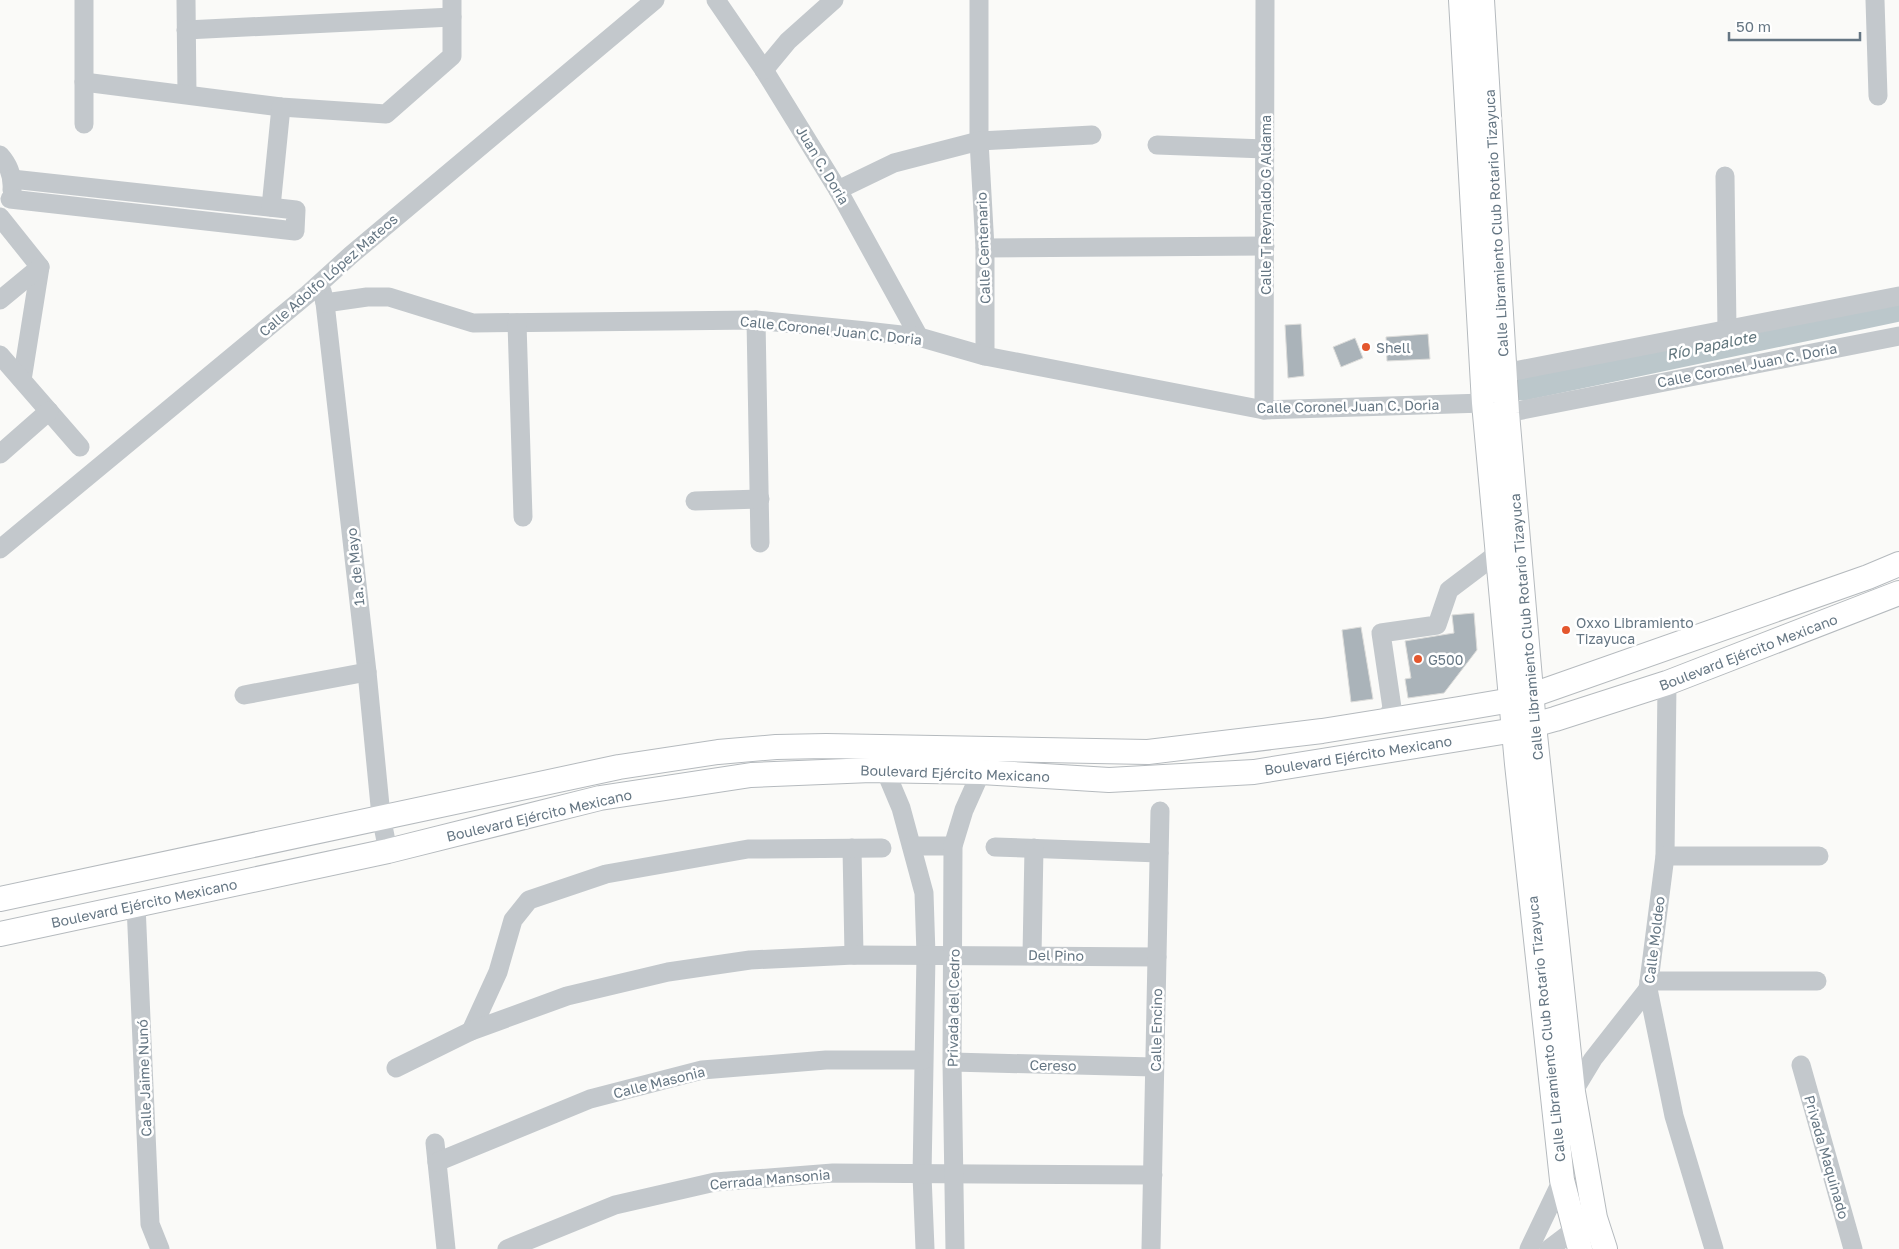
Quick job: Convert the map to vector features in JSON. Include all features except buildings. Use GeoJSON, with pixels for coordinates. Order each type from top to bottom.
{"type":"FeatureCollection","features":[{"type":"Feature","properties":{"kind":"main road","name":"Calle Libramiento Club Rotario Tizayuca"},"geometry":{"type":"LineString","coordinates":[[1461,0],[1484,403],[1498,552],[1522,697]]}},
{"type":"Feature","properties":{"kind":"main road","name":"Calle Libramiento Club Rotario Tizayuca"},"geometry":{"type":"LineString","coordinates":[[1482,0],[1522,697],[1573,1092],[1595,1218],[1605,1249]]}},
{"type":"Feature","properties":{"kind":"main road","name":"Boulevard Ejército Mexicano"},"geometry":{"type":"LineString","coordinates":[[0,899],[381,816],[619,767],[718,752],[776,747],[826,746],[1148,752],[1322,730],[1522,697],[1868,577],[1899,564]]}},
{"type":"Feature","properties":{"kind":"main road"},"geometry":{"type":"LineString","coordinates":[[1868,577],[1876,603]]}},
{"type":"Feature","properties":{"kind":"main road","name":"Boulevard Ejército Mexicano"},"geometry":{"type":"LineString","coordinates":[[0,934],[388,851],[600,798],[751,775],[885,770],[981,772],[1109,780],[1254,772],[1525,727],[1667,683],[1876,603],[1899,592]]}},
{"type":"Feature","properties":{"kind":"main road","name":"Calle Libramiento Club Rotario Tizayuca"},"geometry":{"type":"LineString","coordinates":[[1525,727],[1518,774],[1562,1180],[1577,1240]]}},
{"type":"Feature","properties":{"kind":"street"},"geometry":{"type":"LineString","coordinates":[[84,0],[84,124]]}},
{"type":"Feature","properties":{"kind":"street"},"geometry":{"type":"LineString","coordinates":[[186,0],[187,94]]}},
{"type":"Feature","properties":{"kind":"street","name":"Calle Adolfo López Mateos"},"geometry":{"type":"LineString","coordinates":[[0,549],[656,0]]}},
{"type":"Feature","properties":{"kind":"street","name":"Juan C. Doria"},"geometry":{"type":"LineString","coordinates":[[716,0],[764,70],[838,190],[919,337]]}},
{"type":"Feature","properties":{"kind":"street"},"geometry":{"type":"LineString","coordinates":[[764,70],[788,41],[834,0]]}},
{"type":"Feature","properties":{"kind":"street","name":"Calle Centenario"},"geometry":{"type":"LineString","coordinates":[[979,0],[979,140],[985,248],[985,356]]}},
{"type":"Feature","properties":{"kind":"street","name":"Calle T Reynaldo G Aldama"},"geometry":{"type":"LineString","coordinates":[[1264,410],[1265,0]]}},
{"type":"Feature","properties":{"kind":"street"},"geometry":{"type":"LineString","coordinates":[[1875,0],[1878,96]]}},
{"type":"Feature","properties":{"kind":"street"},"geometry":{"type":"LineString","coordinates":[[84,82],[281,107],[386,114],[452,56],[452,9],[186,30]]}},
{"type":"Feature","properties":{"kind":"street"},"geometry":{"type":"LineString","coordinates":[[271,207],[281,107]]}},
{"type":"Feature","properties":{"kind":"street"},"geometry":{"type":"LineString","coordinates":[[838,190],[894,163],[979,140],[1092,135]]}},
{"type":"Feature","properties":{"kind":"street"},"geometry":{"type":"LineString","coordinates":[[1157,145],[1265,149]]}},
{"type":"Feature","properties":{"kind":"street"},"geometry":{"type":"LineString","coordinates":[[0,156],[7,165],[12,179],[10,199],[0,216],[40,267],[22,380]]}},
{"type":"Feature","properties":{"kind":"street"},"geometry":{"type":"LineString","coordinates":[[1725,176],[1727,330]]}},
{"type":"Feature","properties":{"kind":"street"},"geometry":{"type":"LineString","coordinates":[[10,199],[295,231],[296,210],[12,179]]}},
{"type":"Feature","properties":{"kind":"street"},"geometry":{"type":"LineString","coordinates":[[985,248],[1265,246]]}},
{"type":"Feature","properties":{"kind":"street"},"geometry":{"type":"LineString","coordinates":[[0,300],[40,267]]}},
{"type":"Feature","properties":{"kind":"street","name":"1a. de Mayo"},"geometry":{"type":"LineString","coordinates":[[320,283],[325,302],[367,672],[381,816],[388,851]]}},
{"type":"Feature","properties":{"kind":"street"},"geometry":{"type":"LineString","coordinates":[[1504,373],[1899,296]]}},
{"type":"Feature","properties":{"kind":"street","name":"Calle Coronel Juan C. Doria"},"geometry":{"type":"LineString","coordinates":[[325,302],[367,297],[389,297],[473,323],[756,320],[919,337],[985,356],[1264,410],[1484,403]]}},
{"type":"Feature","properties":{"kind":"street"},"geometry":{"type":"LineString","coordinates":[[756,320],[760,543]]}},
{"type":"Feature","properties":{"kind":"street"},"geometry":{"type":"LineString","coordinates":[[517,323],[523,517]]}},
{"type":"Feature","properties":{"kind":"street","name":"Calle Coronel Juan C. Doria"},"geometry":{"type":"LineString","coordinates":[[1507,413],[1899,336]]}},
{"type":"Feature","properties":{"kind":"street"},"geometry":{"type":"LineString","coordinates":[[0,355],[80,447]]}},
{"type":"Feature","properties":{"kind":"street"},"geometry":{"type":"LineString","coordinates":[[0,454],[49,411]]}},
{"type":"Feature","properties":{"kind":"street"},"geometry":{"type":"LineString","coordinates":[[695,501],[760,499]]}},
{"type":"Feature","properties":{"kind":"street"},"geometry":{"type":"LineString","coordinates":[[1386,720],[1392,708],[1381,633],[1437,625],[1449,590],[1498,552]]}},
{"type":"Feature","properties":{"kind":"street"},"geometry":{"type":"LineString","coordinates":[[244,695],[367,672]]}},
{"type":"Feature","properties":{"kind":"street","name":"Calle Moldeo"},"geometry":{"type":"LineString","coordinates":[[1667,683],[1664,856],[1648,985],[1674,1116],[1714,1249]]}},
{"type":"Feature","properties":{"kind":"street","name":"Privada del Cedro"},"geometry":{"type":"LineString","coordinates":[[885,770],[901,808],[924,893],[926,955],[922,1175],[925,1249]]}},
{"type":"Feature","properties":{"kind":"street","name":"Privada del Cedro"},"geometry":{"type":"LineString","coordinates":[[955,1249],[952,1062],[954,956],[953,846],[964,810],[981,772]]}},
{"type":"Feature","properties":{"kind":"street","name":"Calle Encino"},"geometry":{"type":"LineString","coordinates":[[1151,1249],[1160,811]]}},
{"type":"Feature","properties":{"kind":"street"},"geometry":{"type":"LineString","coordinates":[[912,846],[953,846]]}},
{"type":"Feature","properties":{"kind":"street"},"geometry":{"type":"LineString","coordinates":[[995,847],[1159,853]]}},
{"type":"Feature","properties":{"kind":"street"},"geometry":{"type":"LineString","coordinates":[[852,848],[854,955]]}},
{"type":"Feature","properties":{"kind":"street"},"geometry":{"type":"LineString","coordinates":[[471,1031],[498,972],[513,920],[529,900],[606,874],[748,849],[882,848]]}},
{"type":"Feature","properties":{"kind":"street"},"geometry":{"type":"LineString","coordinates":[[1032,955],[1034,848]]}},
{"type":"Feature","properties":{"kind":"street"},"geometry":{"type":"LineString","coordinates":[[1664,856],[1819,856]]}},
{"type":"Feature","properties":{"kind":"street"},"geometry":{"type":"LineString","coordinates":[[924,893],[953,894]]}},
{"type":"Feature","properties":{"kind":"street","name":"Calle Jaime Nunó"},"geometry":{"type":"LineString","coordinates":[[136,905],[150,1224],[160,1249]]}},
{"type":"Feature","properties":{"kind":"street","name":"Privada del Cedro"},"geometry":{"type":"LineString","coordinates":[[396,1068],[471,1031],[567,996],[668,972],[750,960],[854,955],[926,955]]}},
{"type":"Feature","properties":{"kind":"street","name":"Del Pino"},"geometry":{"type":"LineString","coordinates":[[926,955],[1158,956]]}},
{"type":"Feature","properties":{"kind":"street"},"geometry":{"type":"LineString","coordinates":[[1573,1092],[1593,1059],[1648,985],[1817,981]]}},
{"type":"Feature","properties":{"kind":"street","name":"Calle Masonia"},"geometry":{"type":"LineString","coordinates":[[438,1162],[590,1099],[702,1070],[826,1060],[924,1060]]}},
{"type":"Feature","properties":{"kind":"street","name":"Cereso"},"geometry":{"type":"LineString","coordinates":[[952,1062],[1154,1067]]}},
{"type":"Feature","properties":{"kind":"street","name":"Privada Maquinado"},"geometry":{"type":"LineString","coordinates":[[1801,1065],[1853,1249]]}},
{"type":"Feature","properties":{"kind":"street"},"geometry":{"type":"LineString","coordinates":[[435,1143],[446,1249]]}},
{"type":"Feature","properties":{"kind":"street","name":"Cerrada Mansonia"},"geometry":{"type":"LineString","coordinates":[[507,1249],[615,1204],[715,1182],[833,1174],[954,1174]]}},
{"type":"Feature","properties":{"kind":"street"},"geometry":{"type":"LineString","coordinates":[[954,1174],[1153,1175]]}},
{"type":"Feature","properties":{"kind":"street"},"geometry":{"type":"LineString","coordinates":[[1529,1249],[1562,1180]]}},
{"type":"Feature","properties":{"kind":"street"},"geometry":{"type":"LineString","coordinates":[[1549,1249],[1577,1240]]}},
{"type":"Feature","properties":{"kind":"waterway","name":"Río Papalote"},"geometry":{"type":"LineString","coordinates":[[1523,385],[1899,306]]}},
{"type":"Feature","properties":{"kind":"place","name":"Shell"},"geometry":{"type":"Point","coordinates":[1366,347]}},
{"type":"Feature","properties":{"kind":"place","name":"Oxxo Libramiento Tizayuca"},"geometry":{"type":"Point","coordinates":[1566,630]}},
{"type":"Feature","properties":{"kind":"place","name":"G500"},"geometry":{"type":"Point","coordinates":[1418,659]}}]}
